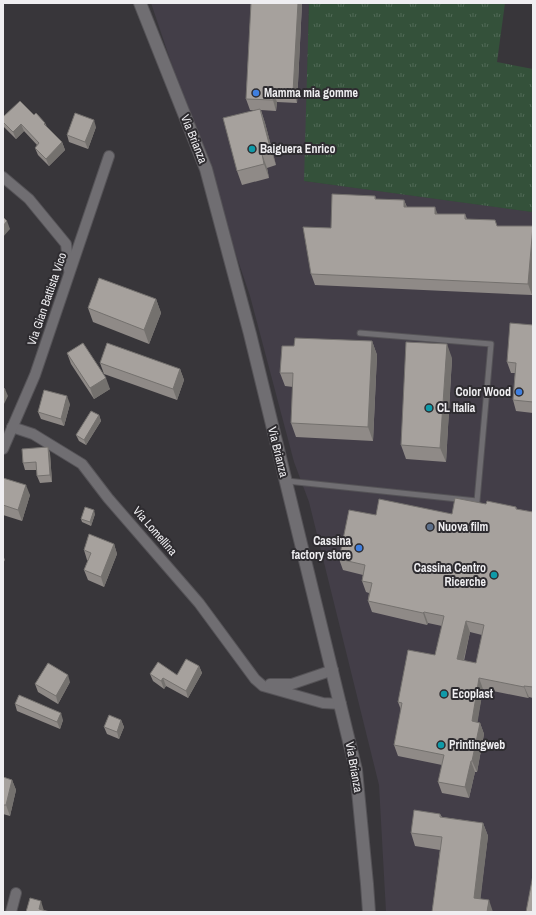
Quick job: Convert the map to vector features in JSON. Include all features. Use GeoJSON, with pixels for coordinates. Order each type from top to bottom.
{"type":"FeatureCollection","features":[{"type":"Feature","properties":{"kind":"street","name":"Via Brianza"},"geometry":{"type":"LineString","coordinates":[[140,3],[206,170],[248,327],[333,670],[356,770],[368,884],[369,912]]}},
{"type":"Feature","properties":{"kind":"street","name":"Via Gian Battista Vico"},"geometry":{"type":"LineString","coordinates":[[3,449],[35,375],[109,156]]}},
{"type":"Feature","properties":{"kind":"street"},"geometry":{"type":"LineString","coordinates":[[3,177],[29,199],[66,244],[69,274]]}},
{"type":"Feature","properties":{"kind":"street","name":"Via Lomellina"},"geometry":{"type":"LineString","coordinates":[[12,427],[33,434],[82,464],[108,498],[199,603],[255,679],[263,686],[323,703],[341,704]]}},
{"type":"Feature","properties":{"kind":"street"},"geometry":{"type":"LineString","coordinates":[[255,679],[270,684],[292,684],[333,670]]}},
{"type":"Feature","properties":{"kind":"street"},"geometry":{"type":"LineString","coordinates":[[10,912],[16,892]]}},
{"type":"Feature","properties":{"kind":"lane"},"geometry":{"type":"LineString","coordinates":[[286,481],[477,501],[491,344],[360,334]]}},
{"type":"Feature","properties":{"kind":"shaded area"},"geometry":{"type":"Polygon","coordinates":[[[151,3],[309,3],[305,181],[533,212],[533,912],[386,912],[379,785],[309,502],[294,462],[250,296],[151,3]]]}},
{"type":"Feature","properties":{"kind":"green space"},"geometry":{"type":"Polygon","coordinates":[[[309,3],[505,3],[497,62],[533,69],[532,212],[304,181],[309,3]]]}},
{"type":"Feature","properties":{"kind":"building"},"geometry":{"type":"Polygon","coordinates":[[[251,3],[298,3],[293,92],[273,91],[273,100],[246,99],[251,3]]]}},
{"type":"Feature","properties":{"kind":"building"},"geometry":{"type":"Polygon","coordinates":[[[20,101],[34,115],[36,113],[45,123],[44,124],[62,142],[46,159],[35,148],[39,143],[21,124],[13,132],[3,122],[3,117],[20,101]]]}},
{"type":"Feature","properties":{"kind":"building","name":"Baiguera Enrico"},"geometry":{"type":"Polygon","coordinates":[[[260,109],[271,151],[262,154],[264,164],[237,171],[223,118],[260,109]]]}},
{"type":"Feature","properties":{"kind":"building"},"geometry":{"type":"Polygon","coordinates":[[[75,113],[94,120],[85,142],[67,135],[75,113]]]}},
{"type":"Feature","properties":{"kind":"building"},"geometry":{"type":"Polygon","coordinates":[[[332,194],[375,196],[375,199],[404,200],[404,207],[435,207],[435,214],[465,214],[465,219],[495,220],[497,226],[533,226],[528,284],[311,274],[303,227],[331,228],[332,194]]]}},
{"type":"Feature","properties":{"kind":"building"},"geometry":{"type":"Polygon","coordinates":[[[3,217],[7,221],[3,226],[3,217]]]}},
{"type":"Feature","properties":{"kind":"building"},"geometry":{"type":"Polygon","coordinates":[[[99,278],[156,299],[144,330],[88,308],[99,278]]]}},
{"type":"Feature","properties":{"kind":"building"},"geometry":{"type":"Polygon","coordinates":[[[510,323],[533,325],[533,402],[513,400],[516,363],[507,362],[510,323]]]}},
{"type":"Feature","properties":{"kind":"building"},"geometry":{"type":"Polygon","coordinates":[[[295,338],[372,341],[368,427],[291,423],[293,373],[280,373],[282,346],[294,346],[295,338]]]}},
{"type":"Feature","properties":{"kind":"building","name":"CL Italia"},"geometry":{"type":"Polygon","coordinates":[[[406,342],[447,344],[440,448],[401,445],[406,342]]]}},
{"type":"Feature","properties":{"kind":"building"},"geometry":{"type":"Polygon","coordinates":[[[83,343],[106,378],[90,388],[67,353],[83,343]]]}},
{"type":"Feature","properties":{"kind":"building"},"geometry":{"type":"Polygon","coordinates":[[[107,343],[180,369],[173,389],[100,363],[107,343]]]}},
{"type":"Feature","properties":{"kind":"building"},"geometry":{"type":"Polygon","coordinates":[[[44,390],[67,396],[61,419],[38,412],[44,390]]]}},
{"type":"Feature","properties":{"kind":"building"},"geometry":{"type":"Polygon","coordinates":[[[91,411],[99,415],[84,440],[76,435],[91,411]]]}},
{"type":"Feature","properties":{"kind":"building"},"geometry":{"type":"Polygon","coordinates":[[[48,447],[50,475],[37,476],[36,462],[23,463],[22,449],[48,447]]]}},
{"type":"Feature","properties":{"kind":"building"},"geometry":{"type":"Polygon","coordinates":[[[3,478],[26,485],[18,510],[3,505],[3,478]]]}},
{"type":"Feature","properties":{"kind":"building"},"geometry":{"type":"Polygon","coordinates":[[[455,498],[486,504],[487,501],[533,512],[533,687],[524,687],[479,678],[472,721],[480,723],[465,787],[438,782],[444,755],[394,745],[402,703],[398,702],[408,650],[435,655],[444,616],[368,601],[372,583],[362,581],[365,565],[339,559],[349,510],[376,515],[379,499],[452,514],[455,498]],[[466,621],[457,659],[476,663],[484,625],[466,621]]]}},
{"type":"Feature","properties":{"kind":"building"},"geometry":{"type":"Polygon","coordinates":[[[85,507],[94,510],[90,522],[81,519],[85,507]]]}},
{"type":"Feature","properties":{"kind":"building"},"geometry":{"type":"Polygon","coordinates":[[[89,534],[114,544],[101,577],[84,570],[91,553],[84,550],[89,534]]]}},
{"type":"Feature","properties":{"kind":"building"},"geometry":{"type":"Polygon","coordinates":[[[186,659],[199,666],[186,691],[163,678],[161,681],[150,674],[158,662],[177,675],[186,659]]]}},
{"type":"Feature","properties":{"kind":"building"},"geometry":{"type":"Polygon","coordinates":[[[48,663],[68,675],[56,696],[35,684],[48,663]]]}},
{"type":"Feature","properties":{"kind":"building"},"geometry":{"type":"Polygon","coordinates":[[[19,695],[61,713],[57,722],[15,704],[19,695]]]}},
{"type":"Feature","properties":{"kind":"building"},"geometry":{"type":"Polygon","coordinates":[[[109,715],[121,720],[117,732],[104,727],[109,715]]]}},
{"type":"Feature","properties":{"kind":"building"},"geometry":{"type":"Polygon","coordinates":[[[3,777],[12,780],[6,805],[3,805],[3,777]]]}},
{"type":"Feature","properties":{"kind":"building"},"geometry":{"type":"Polygon","coordinates":[[[414,810],[440,814],[440,817],[483,823],[474,898],[489,900],[487,912],[432,912],[442,837],[411,833],[414,810]]]}},
{"type":"Feature","properties":{"kind":"building"},"geometry":{"type":"Polygon","coordinates":[[[533,875],[533,912],[526,912],[533,875]]]}},
{"type":"Feature","properties":{"kind":"building"},"geometry":{"type":"Polygon","coordinates":[[[30,898],[41,901],[39,909],[50,912],[26,912],[30,898]]]}},
{"type":"Feature","properties":{"kind":"place","name":"Mamma mia gomme"},"geometry":{"type":"Point","coordinates":[256,93]}},
{"type":"Feature","properties":{"kind":"place","name":"Baiguera Enrico"},"geometry":{"type":"Point","coordinates":[252,149]}},
{"type":"Feature","properties":{"kind":"place","name":"Color Wood"},"geometry":{"type":"Point","coordinates":[519,392]}},
{"type":"Feature","properties":{"kind":"place","name":"CL Italia"},"geometry":{"type":"Point","coordinates":[429,408]}},
{"type":"Feature","properties":{"kind":"place","name":"Nuova film"},"geometry":{"type":"Point","coordinates":[430,527]}},
{"type":"Feature","properties":{"kind":"place","name":"Cassina factory store"},"geometry":{"type":"Point","coordinates":[359,548]}},
{"type":"Feature","properties":{"kind":"place","name":"Cassina Centro Ricerche"},"geometry":{"type":"Point","coordinates":[494,575]}},
{"type":"Feature","properties":{"kind":"place","name":"Ecoplast"},"geometry":{"type":"Point","coordinates":[444,694]}},
{"type":"Feature","properties":{"kind":"place","name":"Printingweb"},"geometry":{"type":"Point","coordinates":[441,745]}}]}
